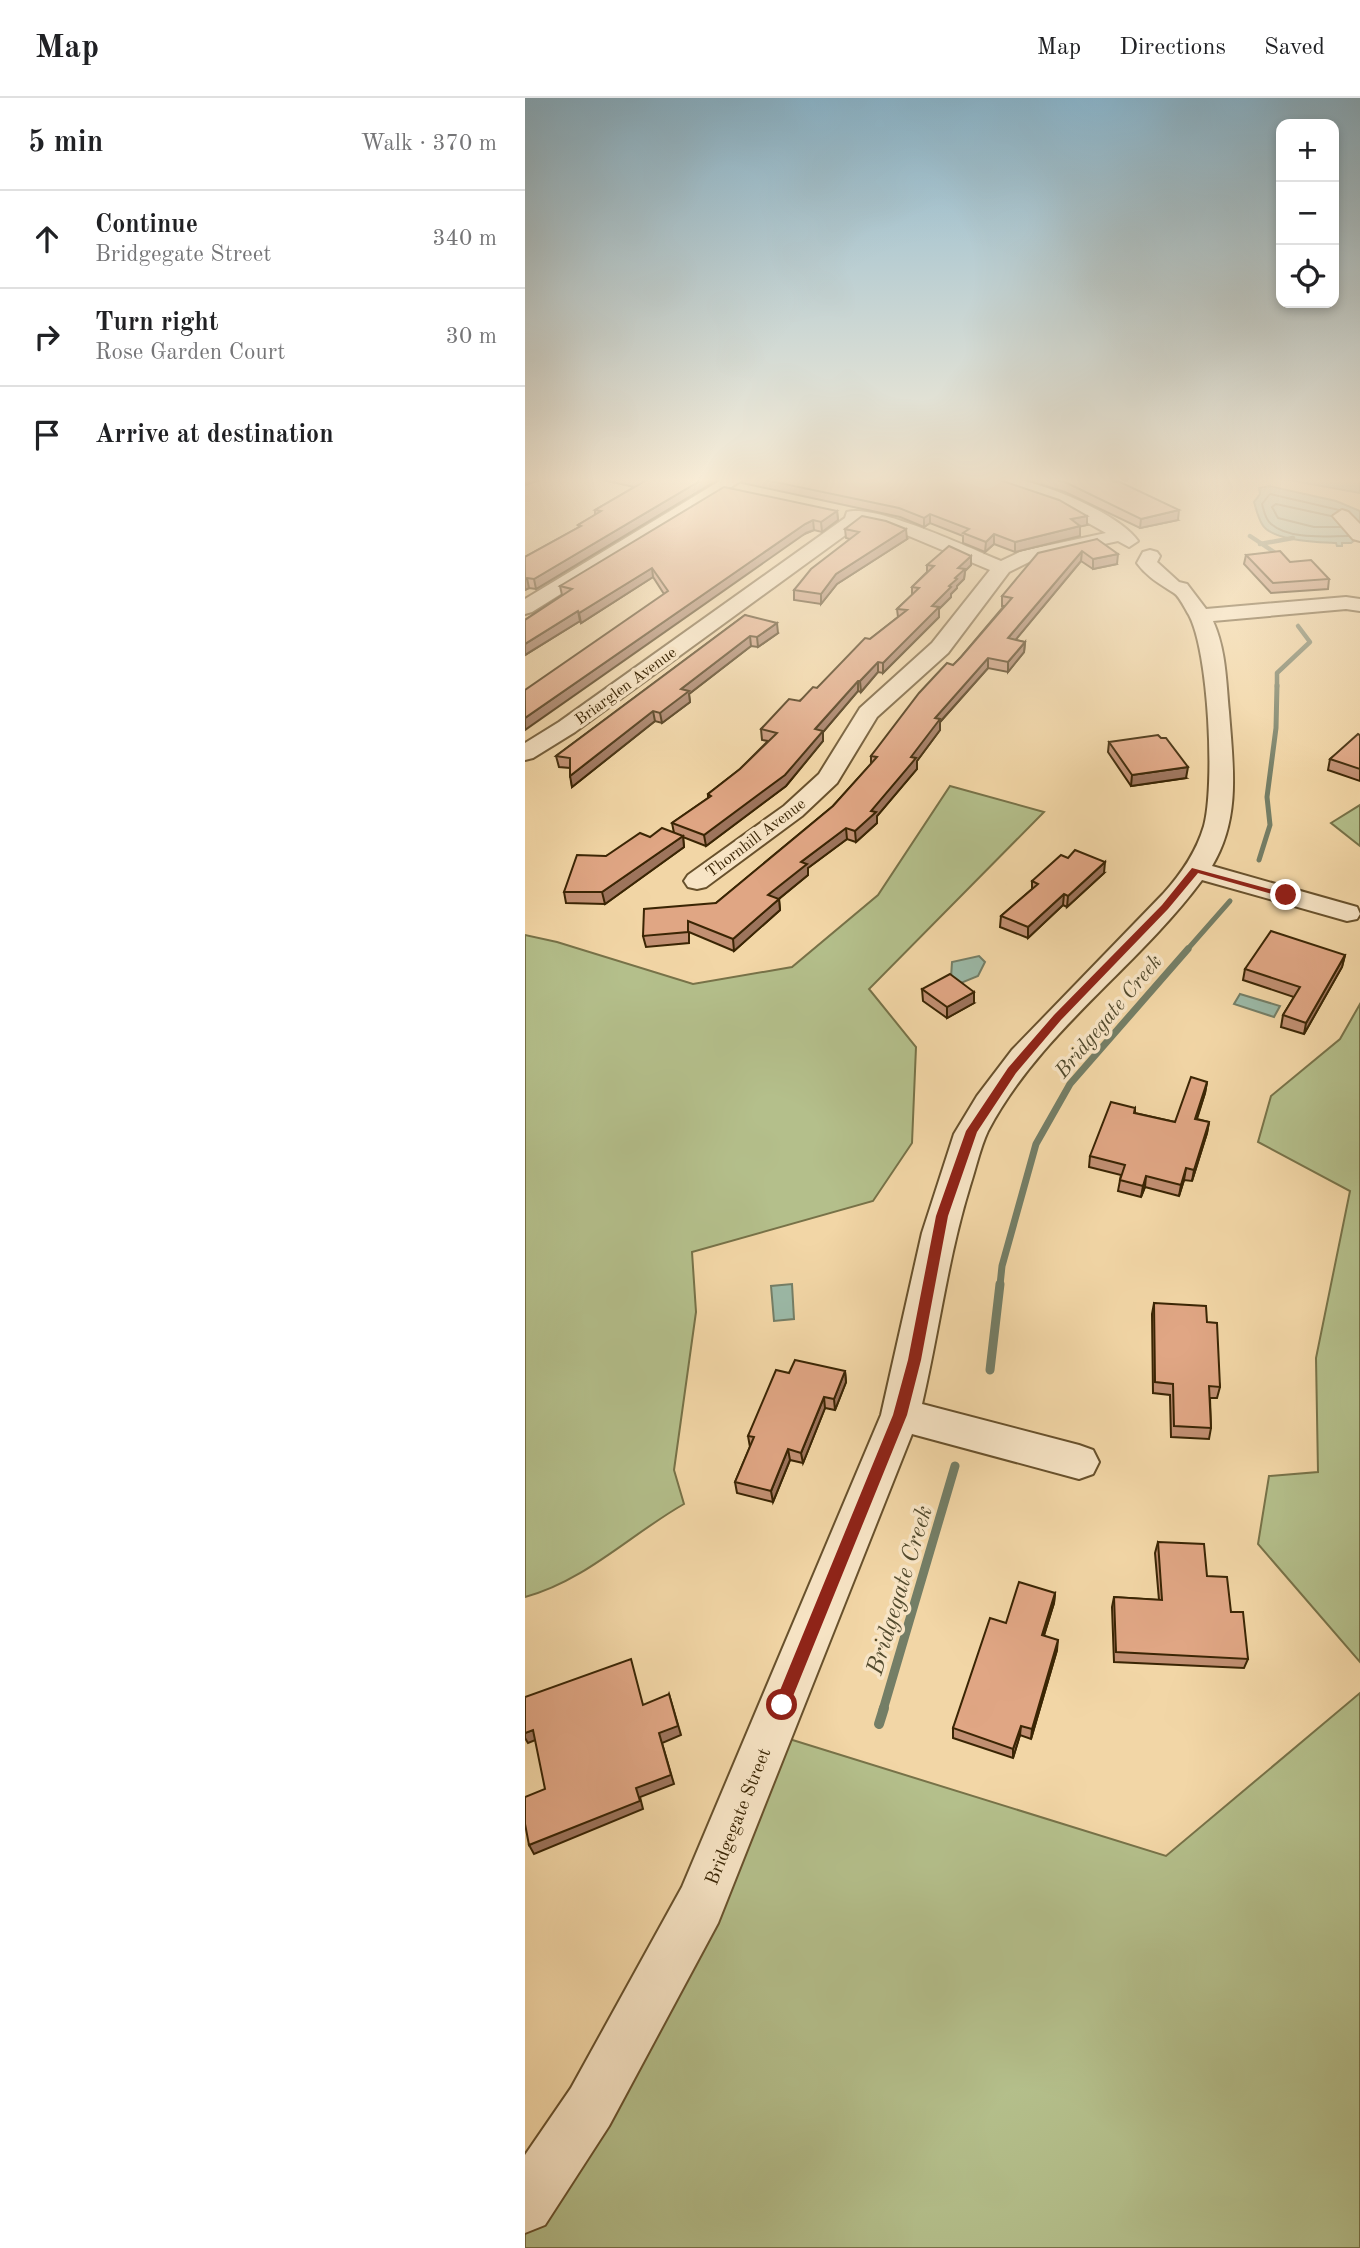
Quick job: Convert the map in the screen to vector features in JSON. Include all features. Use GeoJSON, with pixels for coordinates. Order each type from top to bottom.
{"type":"FeatureCollection","features":[{"type":"Feature","properties":{"kind":"street"},"geometry":{"type":"LineString","coordinates":[[525,608],[572,579]]}},
{"type":"Feature","properties":{"kind":"street","name":"Briarglen Avenue"},"geometry":{"type":"LineString","coordinates":[[525,753],[567,727],[772,579]]}},
{"type":"Feature","properties":{"kind":"street","name":"Thornhill Avenue"},"geometry":{"type":"LineString","coordinates":[[697,881],[793,811],[828,778],[868,713],[940,648],[993,579]]}},
{"type":"Feature","properties":{"kind":"street","name":"Bridgegate Street"},"geometry":{"type":"LineString","coordinates":[[525,2205],[590,2107],[700,1905],[900,1415],[914,1360],[942,1216],[972,1131],[1021,1060],[1057,1018],[1165,907],[1196,870],[1212,841],[1224,794],[1213,644],[1202,616],[1171,579]]}},
{"type":"Feature","properties":{"kind":"street"},"geometry":{"type":"LineString","coordinates":[[1202,616],[1346,603],[1360,605]]}},
{"type":"Feature","properties":{"kind":"street"},"geometry":{"type":"LineString","coordinates":[[1196,870],[1347,913]]}},
{"type":"Feature","properties":{"kind":"street"},"geometry":{"type":"LineString","coordinates":[[900,1415],[1079,1462]]}},
{"type":"Feature","properties":{"kind":"green space"},"geometry":{"type":"Polygon","coordinates":[[[950,786],[1044,812],[869,989],[916,1047],[912,1143],[873,1201],[692,1252],[696,1312],[674,1470],[684,1504],[568,1580],[525,1597],[525,935],[557,942],[693,984],[792,967],[878,895],[950,786]]]}},
{"type":"Feature","properties":{"kind":"green space"},"geometry":{"type":"Polygon","coordinates":[[[1360,805],[1360,846],[1331,823],[1360,805]]]}},
{"type":"Feature","properties":{"kind":"green space"},"geometry":{"type":"Polygon","coordinates":[[[1360,1004],[1360,1662],[1258,1544],[1269,1476],[1318,1472],[1316,1358],[1350,1191],[1258,1142],[1271,1096],[1340,1039],[1360,1004]]]}},
{"type":"Feature","properties":{"kind":"green space"},"geometry":{"type":"Polygon","coordinates":[[[1360,1693],[1360,2248],[525,2248],[525,2205],[770,1733],[1166,1856],[1360,1693]]]}},
{"type":"Feature","properties":{"kind":"water"},"geometry":{"type":"Polygon","coordinates":[[[979,956],[985,962],[978,976],[961,983],[951,978],[952,962],[979,956]]]}},
{"type":"Feature","properties":{"kind":"water"},"geometry":{"type":"Polygon","coordinates":[[[1240,994],[1280,1006],[1274,1017],[1234,1004],[1240,994]]]}},
{"type":"Feature","properties":{"kind":"water"},"geometry":{"type":"Polygon","coordinates":[[[792,1284],[794,1319],[774,1321],[771,1286],[792,1284]]]}},
{"type":"Feature","properties":{"kind":"building"},"geometry":{"type":"Polygon","coordinates":[[[571,579],[634,579],[525,644],[525,620],[572,589],[560,586],[571,579]]]}},
{"type":"Feature","properties":{"kind":"building"},"geometry":{"type":"Polygon","coordinates":[[[660,579],[725,579],[525,718],[525,690],[668,591],[660,579]]]}},
{"type":"Feature","properties":{"kind":"building"},"geometry":{"type":"Polygon","coordinates":[[[803,579],[832,579],[821,594],[794,590],[803,579]]]}},
{"type":"Feature","properties":{"kind":"building"},"geometry":{"type":"Polygon","coordinates":[[[920,579],[957,579],[932,606],[939,607],[883,663],[878,662],[858,681],[815,729],[823,731],[785,775],[704,835],[672,823],[711,796],[708,794],[740,769],[777,733],[761,729],[789,699],[800,701],[813,687],[817,688],[865,638],[870,639],[907,610],[897,609],[919,588],[912,587],[920,579]]]}},
{"type":"Feature","properties":{"kind":"building"},"geometry":{"type":"Polygon","coordinates":[[[1016,579],[1058,579],[1008,638],[1025,642],[1008,662],[988,658],[935,718],[940,719],[911,757],[916,758],[871,811],[876,812],[855,831],[846,828],[801,862],[807,864],[768,895],[779,899],[733,939],[688,921],[688,932],[643,936],[644,909],[716,903],[833,806],[877,757],[871,756],[919,693],[947,663],[953,665],[961,657],[1012,598],[1002,596],[1016,579]]]}},
{"type":"Feature","properties":{"kind":"building"},"geometry":{"type":"Polygon","coordinates":[[[1269,579],[1324,579],[1273,583],[1269,579]]]}},
{"type":"Feature","properties":{"kind":"building"},"geometry":{"type":"Polygon","coordinates":[[[745,615],[777,623],[757,637],[750,636],[681,689],[689,691],[660,713],[653,711],[570,776],[570,758],[556,756],[745,615]]]}},
{"type":"Feature","properties":{"kind":"building"},"geometry":{"type":"Polygon","coordinates":[[[1358,734],[1360,769],[1330,759],[1358,734]]]}},
{"type":"Feature","properties":{"kind":"building"},"geometry":{"type":"Polygon","coordinates":[[[1158,735],[1166,738],[1188,767],[1132,775],[1109,742],[1158,735]]]}},
{"type":"Feature","properties":{"kind":"building"},"geometry":{"type":"Polygon","coordinates":[[[662,828],[683,836],[602,892],[564,892],[577,855],[606,856],[640,833],[650,837],[662,828]]]}},
{"type":"Feature","properties":{"kind":"building"},"geometry":{"type":"Polygon","coordinates":[[[1075,850],[1105,862],[1068,896],[1064,894],[1028,927],[1001,916],[1038,884],[1032,881],[1061,855],[1068,858],[1075,850]]]}},
{"type":"Feature","properties":{"kind":"building"},"geometry":{"type":"Polygon","coordinates":[[[1271,931],[1345,955],[1306,1023],[1283,1015],[1300,987],[1245,969],[1271,931]]]}},
{"type":"Feature","properties":{"kind":"building"},"geometry":{"type":"Polygon","coordinates":[[[950,974],[974,992],[947,1007],[922,989],[950,974]]]}},
{"type":"Feature","properties":{"kind":"building"},"geometry":{"type":"Polygon","coordinates":[[[1191,1077],[1207,1082],[1195,1119],[1209,1122],[1194,1170],[1186,1168],[1181,1185],[1146,1176],[1143,1186],[1120,1180],[1125,1165],[1090,1156],[1111,1102],[1135,1108],[1134,1113],[1175,1122],[1191,1077]]]}},
{"type":"Feature","properties":{"kind":"building"},"geometry":{"type":"Polygon","coordinates":[[[1154,1303],[1206,1306],[1207,1322],[1217,1323],[1220,1387],[1209,1386],[1211,1428],[1174,1426],[1173,1384],[1155,1382],[1154,1303]]]}},
{"type":"Feature","properties":{"kind":"building"},"geometry":{"type":"Polygon","coordinates":[[[795,1360],[845,1371],[834,1399],[824,1397],[801,1453],[788,1449],[771,1491],[735,1482],[754,1437],[748,1436],[776,1370],[789,1373],[795,1360]]]}},
{"type":"Feature","properties":{"kind":"building"},"geometry":{"type":"Polygon","coordinates":[[[1158,1542],[1204,1544],[1207,1576],[1227,1577],[1231,1612],[1243,1612],[1248,1659],[1116,1652],[1114,1597],[1162,1600],[1158,1542]]]}},
{"type":"Feature","properties":{"kind":"building"},"geometry":{"type":"Polygon","coordinates":[[[1019,1582],[1055,1593],[1042,1635],[1058,1640],[1032,1729],[1021,1726],[1013,1749],[953,1728],[990,1618],[1006,1623],[1019,1582]]]}},
{"type":"Feature","properties":{"kind":"building"},"geometry":{"type":"Polygon","coordinates":[[[631,1659],[643,1705],[669,1694],[678,1726],[659,1733],[671,1775],[636,1788],[640,1801],[529,1845],[525,1824],[525,1797],[545,1789],[533,1730],[525,1733],[525,1697],[631,1659]]]}},
{"type":"Feature","properties":{"kind":"waterway","name":"Bridgegate Creek"},"geometry":{"type":"LineString","coordinates":[[1277,685],[1277,673],[1310,642],[1298,626]]}},
{"type":"Feature","properties":{"kind":"waterway","name":"Bridgegate Creek"},"geometry":{"type":"LineString","coordinates":[[1259,860],[1270,825],[1267,797],[1276,728],[1277,685]]}},
{"type":"Feature","properties":{"kind":"waterway","name":"Bridgegate Creek"},"geometry":{"type":"LineString","coordinates":[[1186,951],[1230,901]]}},
{"type":"Feature","properties":{"kind":"waterway","name":"Bridgegate Creek"},"geometry":{"type":"LineString","coordinates":[[1000,1285],[1002,1266],[1036,1144],[1070,1084],[1188,949]]}},
{"type":"Feature","properties":{"kind":"waterway","name":"Bridgegate Creek"},"geometry":{"type":"LineString","coordinates":[[990,1370],[1000,1284]]}},
{"type":"Feature","properties":{"kind":"waterway","name":"Bridgegate Creek"},"geometry":{"type":"LineString","coordinates":[[883,1710],[955,1466]]}},
{"type":"Feature","properties":{"kind":"waterway","name":"Bridgegate Creek"},"geometry":{"type":"LineString","coordinates":[[879,1724],[884,1708]]}},
{"type":"Feature","properties":{"kind":"route"},"geometry":{"type":"LineString","coordinates":[[782,1705],[900,1415],[914,1360],[942,1216],[972,1131],[1012,1070],[1057,1018],[1165,907],[1196,870],[1286,895]]}}]}
